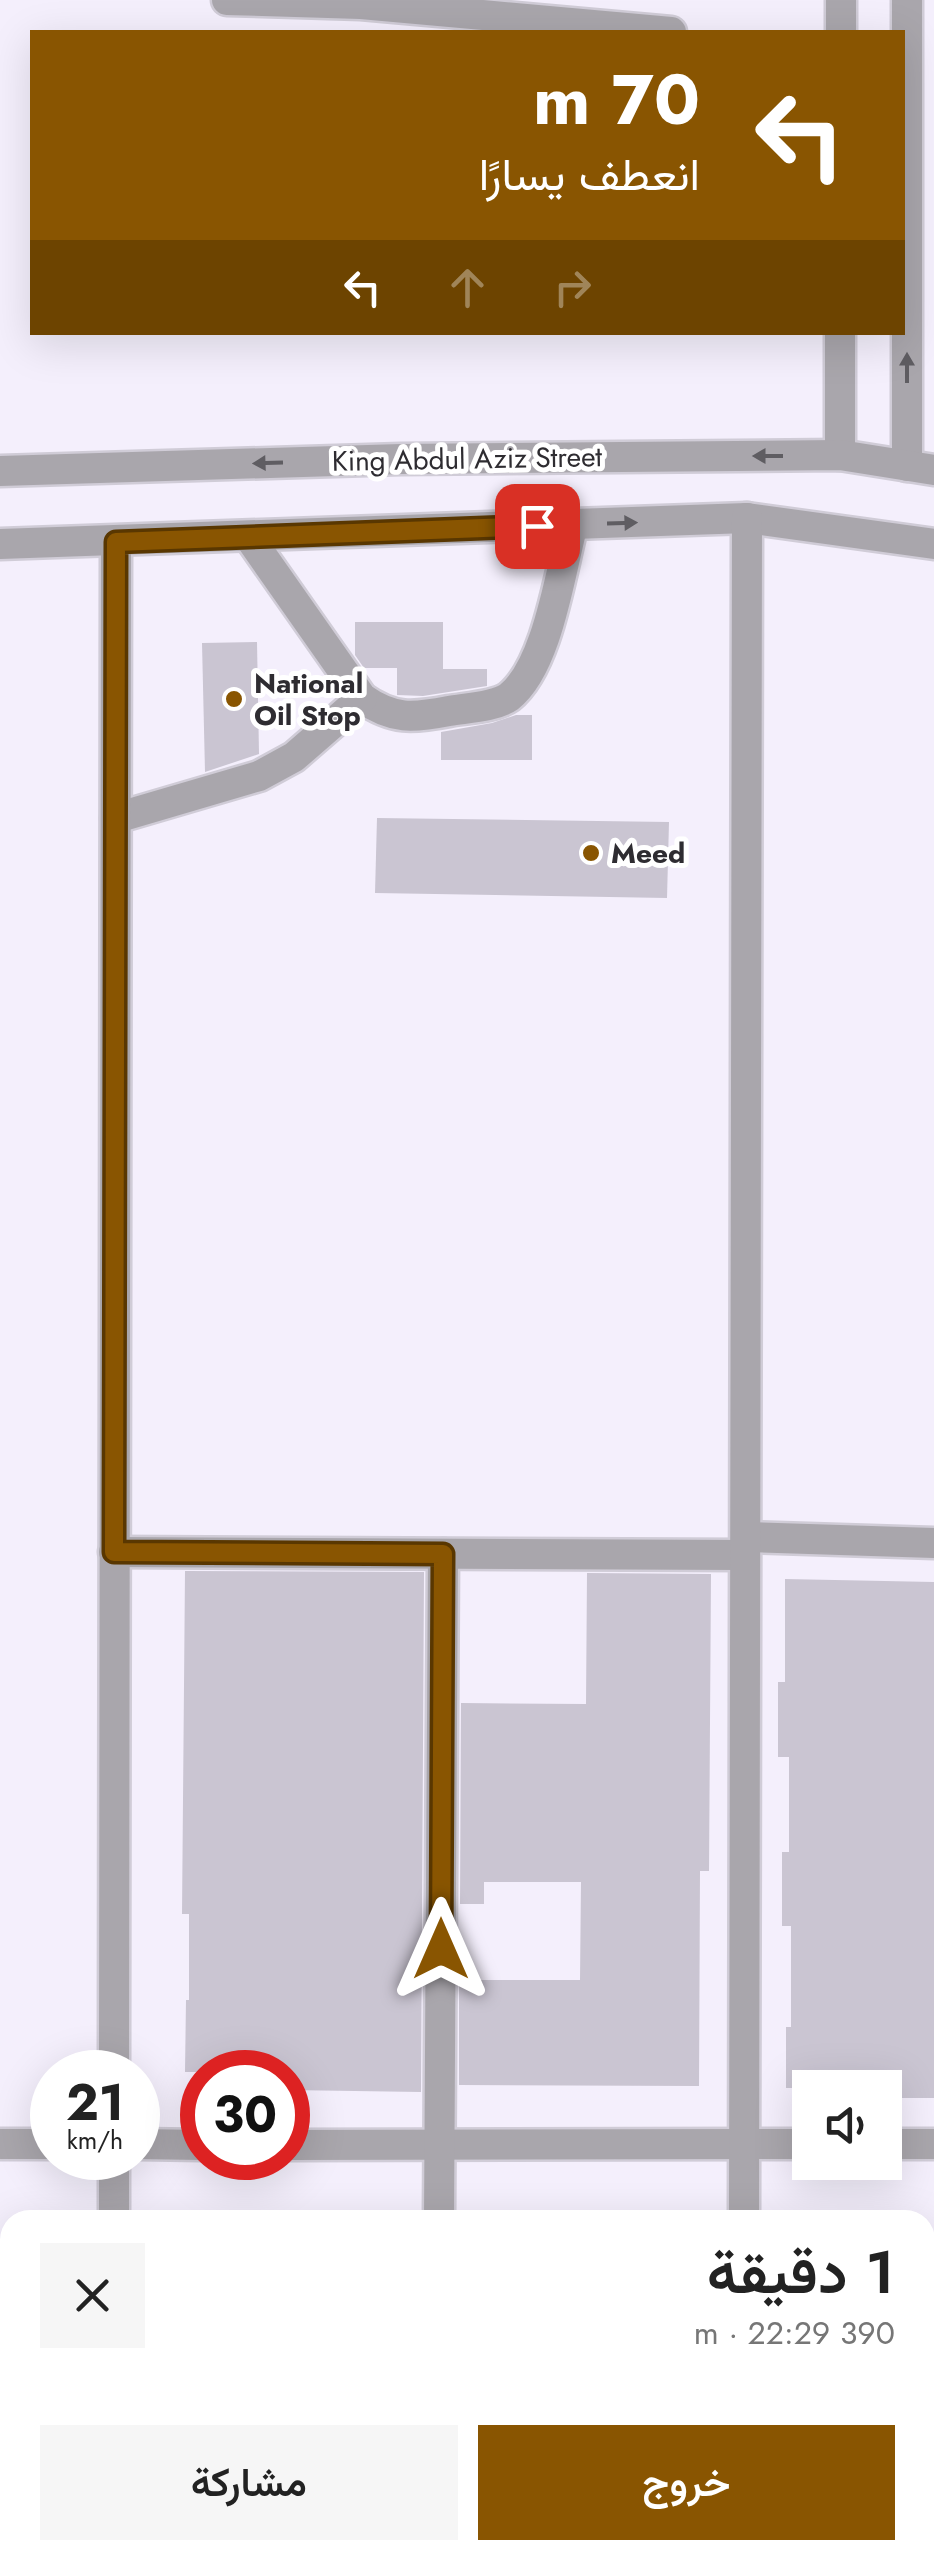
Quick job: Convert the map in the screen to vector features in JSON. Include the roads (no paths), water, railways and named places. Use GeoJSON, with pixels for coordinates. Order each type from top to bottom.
{"type":"FeatureCollection","features":[{"type":"Feature","properties":{"kind":"street"},"geometry":{"type":"LineString","coordinates":[[227,0],[361,2],[651,30]]}},
{"type":"Feature","properties":{"kind":"street"},"geometry":{"type":"LineString","coordinates":[[840,30],[841,0]]}},
{"type":"Feature","properties":{"kind":"street"},"geometry":{"type":"LineString","coordinates":[[907,0],[921,468]]}},
{"type":"Feature","properties":{"kind":"street"},"geometry":{"type":"LineString","coordinates":[[840,335],[840,456]]}},
{"type":"Feature","properties":{"kind":"street","name":"King Abdul Aziz Street"},"geometry":{"type":"LineString","coordinates":[[0,472],[401,458],[840,456],[921,468]]}},
{"type":"Feature","properties":{"kind":"street"},"geometry":{"type":"LineString","coordinates":[[744,2210],[747,518]]}},
{"type":"Feature","properties":{"kind":"street"},"geometry":{"type":"LineString","coordinates":[[0,544],[747,518],[934,544]]}},
{"type":"Feature","properties":{"kind":"street"},"geometry":{"type":"LineString","coordinates":[[249,537],[362,698],[383,713],[410,719],[506,700],[526,679],[539,652],[573,524]]}},
{"type":"Feature","properties":{"kind":"street"},"geometry":{"type":"LineString","coordinates":[[114,2050],[116,542]]}},
{"type":"Feature","properties":{"kind":"street"},"geometry":{"type":"LineString","coordinates":[[116,818],[259,776],[294,757],[362,698]]}},
{"type":"Feature","properties":{"kind":"street"},"geometry":{"type":"LineString","coordinates":[[114,1552],[443,1554],[934,1543]]}},
{"type":"Feature","properties":{"kind":"street"},"geometry":{"type":"LineString","coordinates":[[439,2210],[443,1554]]}},
{"type":"Feature","properties":{"kind":"street"},"geometry":{"type":"LineString","coordinates":[[0,2144],[30,2144]]}},
{"type":"Feature","properties":{"kind":"street"},"geometry":{"type":"LineString","coordinates":[[310,2145],[792,2144]]}},
{"type":"Feature","properties":{"kind":"street"},"geometry":{"type":"LineString","coordinates":[[902,2144],[934,2144]]}},
{"type":"Feature","properties":{"kind":"street"},"geometry":{"type":"LineString","coordinates":[[114,2180],[114,2210]]}},
{"type":"Feature","properties":{"kind":"place","name":"National Oil Stop"},"geometry":{"type":"Point","coordinates":[234,699]}},
{"type":"Feature","properties":{"kind":"place","name":"Meed"},"geometry":{"type":"Point","coordinates":[591,853]}}]}
